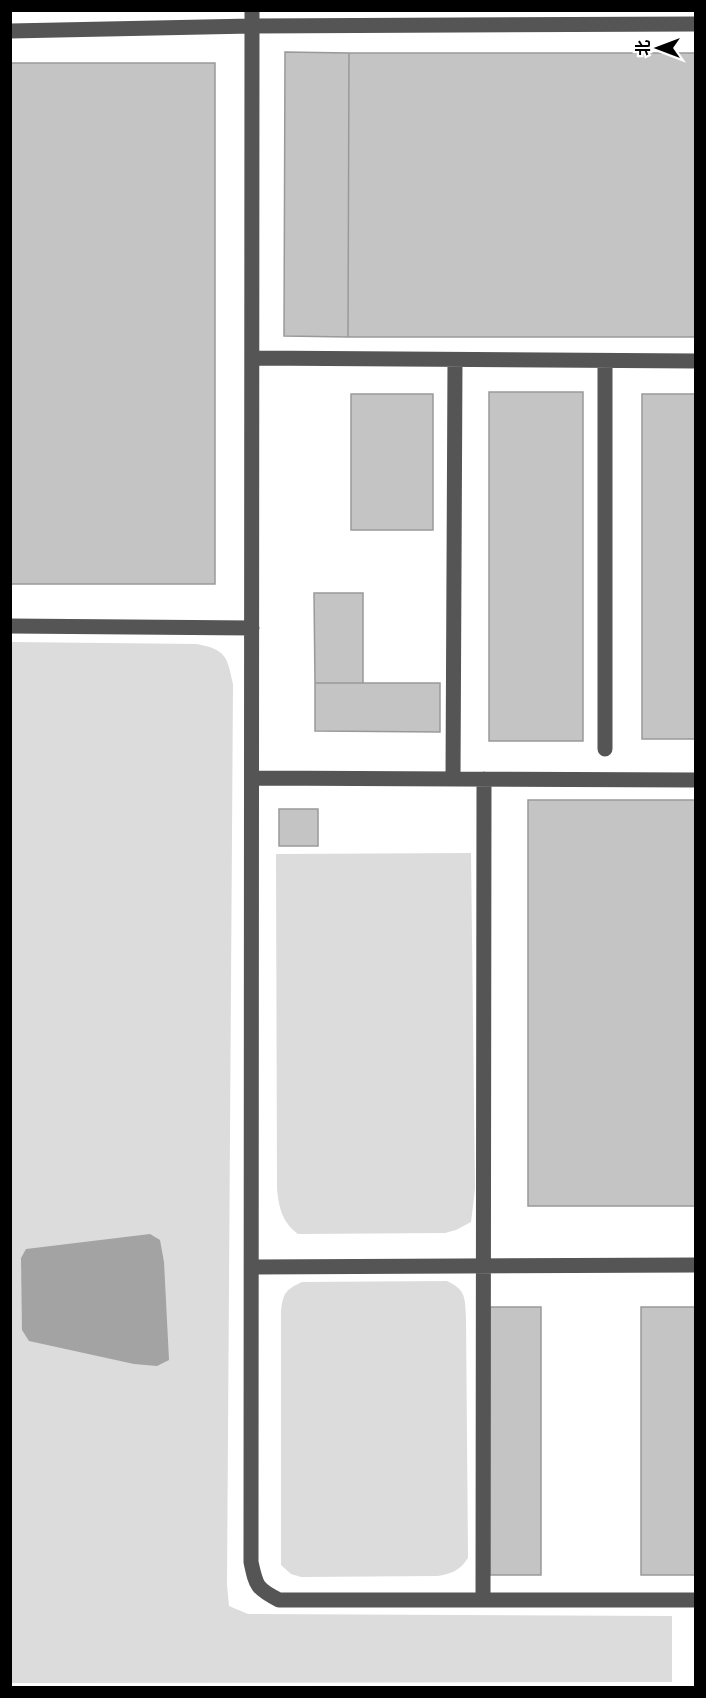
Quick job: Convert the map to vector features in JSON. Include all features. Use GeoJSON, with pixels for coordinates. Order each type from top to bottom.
{"type":"FeatureCollection","features":[{"type":"Feature","properties":{"kind":"lane"},"geometry":{"type":"LineString","coordinates":[[252,18],[251,1562],[255,1582],[264,1593],[279,1600],[696,1600]]}},
{"type":"Feature","properties":{"kind":"lane"},"geometry":{"type":"LineString","coordinates":[[10,31],[252,18],[696,24]]}},
{"type":"Feature","properties":{"kind":"lane"},"geometry":{"type":"LineString","coordinates":[[252,358],[696,361]]}},
{"type":"Feature","properties":{"kind":"lane"},"geometry":{"type":"LineString","coordinates":[[453,779],[455,360]]}},
{"type":"Feature","properties":{"kind":"lane"},"geometry":{"type":"LineString","coordinates":[[604,361],[604,749]]}},
{"type":"Feature","properties":{"kind":"lane"},"geometry":{"type":"LineString","coordinates":[[10,626],[252,628]]}},
{"type":"Feature","properties":{"kind":"lane"},"geometry":{"type":"LineString","coordinates":[[252,778],[696,780]]}},
{"type":"Feature","properties":{"kind":"lane"},"geometry":{"type":"LineString","coordinates":[[483,1600],[484,779]]}},
{"type":"Feature","properties":{"kind":"lane"},"geometry":{"type":"LineString","coordinates":[[252,1267],[696,1265]]}},
{"type":"Feature","properties":{"kind":"shaded area"},"geometry":{"type":"Polygon","coordinates":[[[11,642],[197,644],[220,652],[227,661],[231,675],[233,684],[227,1585],[229,1606],[248,1614],[672,1616],[672,1682],[11,1683],[11,642]]]}},
{"type":"Feature","properties":{"kind":"shaded area"},"geometry":{"type":"Polygon","coordinates":[[[471,853],[475,1189],[471,1222],[445,1233],[298,1234],[288,1225],[282,1214],[277,1189],[276,854],[471,853]]]}},
{"type":"Feature","properties":{"kind":"shaded area"},"geometry":{"type":"Polygon","coordinates":[[[150,1234],[160,1240],[164,1262],[169,1360],[157,1366],[134,1364],[29,1341],[22,1330],[21,1258],[26,1249],[150,1234]]]}},
{"type":"Feature","properties":{"kind":"shaded area"},"geometry":{"type":"Polygon","coordinates":[[[447,1281],[461,1291],[466,1317],[468,1558],[455,1571],[438,1576],[301,1577],[291,1574],[281,1565],[281,1312],[284,1296],[288,1290],[302,1282],[447,1281]]]}},
{"type":"Feature","properties":{"kind":"building"},"geometry":{"type":"Polygon","coordinates":[[[285,52],[349,53],[348,337],[284,336],[285,52]]]}},
{"type":"Feature","properties":{"kind":"building"},"geometry":{"type":"Polygon","coordinates":[[[349,53],[696,53],[696,337],[348,337],[349,53]]]}},
{"type":"Feature","properties":{"kind":"building"},"geometry":{"type":"Polygon","coordinates":[[[11,63],[215,63],[215,584],[11,584],[11,63]]]}},
{"type":"Feature","properties":{"kind":"building"},"geometry":{"type":"Polygon","coordinates":[[[489,392],[583,392],[583,741],[489,741],[489,392]]]}},
{"type":"Feature","properties":{"kind":"building"},"geometry":{"type":"Polygon","coordinates":[[[351,394],[433,394],[433,530],[351,530],[351,394]]]}},
{"type":"Feature","properties":{"kind":"building"},"geometry":{"type":"Polygon","coordinates":[[[642,394],[696,394],[696,739],[642,739],[642,394]]]}},
{"type":"Feature","properties":{"kind":"building"},"geometry":{"type":"Polygon","coordinates":[[[314,593],[363,593],[363,683],[315,683],[314,593]]]}},
{"type":"Feature","properties":{"kind":"building"},"geometry":{"type":"Polygon","coordinates":[[[315,683],[440,683],[440,732],[315,731],[315,683]]]}},
{"type":"Feature","properties":{"kind":"building"},"geometry":{"type":"Polygon","coordinates":[[[528,800],[696,800],[696,1206],[528,1206],[528,800]]]}},
{"type":"Feature","properties":{"kind":"building"},"geometry":{"type":"Polygon","coordinates":[[[279,809],[318,809],[318,846],[279,846],[279,809]]]}},
{"type":"Feature","properties":{"kind":"building"},"geometry":{"type":"Polygon","coordinates":[[[490,1307],[541,1307],[541,1575],[490,1575],[490,1307]]]}},
{"type":"Feature","properties":{"kind":"building"},"geometry":{"type":"Polygon","coordinates":[[[641,1307],[696,1307],[696,1575],[641,1575],[641,1307]]]}}]}
